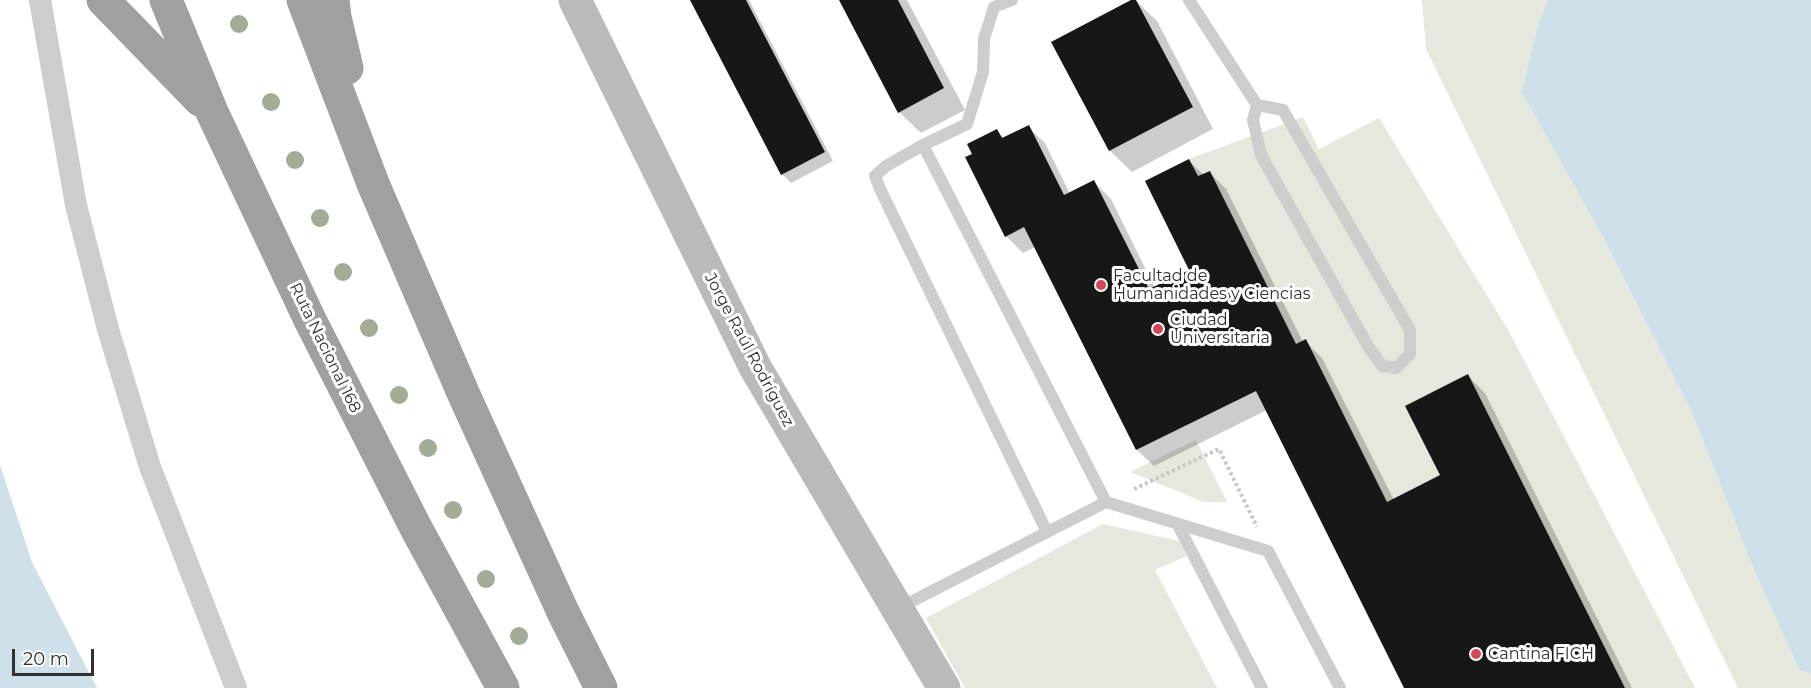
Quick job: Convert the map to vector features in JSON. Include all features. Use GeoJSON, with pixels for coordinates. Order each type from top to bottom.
{"type":"FeatureCollection","features":[{"type":"Feature","properties":{"kind":"highway"},"geometry":{"type":"LineString","coordinates":[[103,0],[212,112]]}},
{"type":"Feature","properties":{"kind":"highway","name":"Ruta Nacional 168"},"geometry":{"type":"LineString","coordinates":[[166,0],[212,112],[315,330],[416,528],[503,688]]}},
{"type":"Feature","properties":{"kind":"highway"},"geometry":{"type":"LineString","coordinates":[[303,0],[374,186],[464,395],[563,612],[601,688]]}},
{"type":"Feature","properties":{"kind":"highway"},"geometry":{"type":"LineString","coordinates":[[333,0],[374,186]]}},
{"type":"Feature","properties":{"kind":"main road","name":"Jorge Raúl Rodríguez"},"geometry":{"type":"LineString","coordinates":[[575,0],[755,367],[944,688]]}},
{"type":"Feature","properties":{"kind":"street"},"geometry":{"type":"LineString","coordinates":[[40,0],[76,205],[108,329],[150,467],[236,688]]}},
{"type":"Feature","properties":{"kind":"lane"},"geometry":{"type":"LineString","coordinates":[[1012,0],[994,7],[984,39],[983,72],[967,124],[923,145],[886,166],[875,176],[879,189],[1047,532]]}},
{"type":"Feature","properties":{"kind":"lane"},"geometry":{"type":"LineString","coordinates":[[1189,0],[1257,105],[1283,110],[1410,330],[1410,354],[1396,368],[1382,366],[1368,346],[1261,154],[1252,120],[1257,105]]}},
{"type":"Feature","properties":{"kind":"lane"},"geometry":{"type":"LineString","coordinates":[[923,145],[1106,502]]}},
{"type":"Feature","properties":{"kind":"lane"},"geometry":{"type":"LineString","coordinates":[[896,609],[1106,502],[1268,551],[1340,688]]}},
{"type":"Feature","properties":{"kind":"lane"},"geometry":{"type":"LineString","coordinates":[[1178,525],[1262,688]]}},
{"type":"Feature","properties":{"kind":"path"},"geometry":{"type":"LineString","coordinates":[[1106,502],[1220,449],[1268,551]]}},
{"type":"Feature","properties":{"kind":"shaded area"},"geometry":{"type":"Polygon","coordinates":[[[1422,0],[1548,0],[1539,22],[1523,92],[1603,237],[1692,413],[1754,570],[1800,671],[1811,673],[1811,688],[1738,688],[1426,49],[1422,0]]]}},
{"type":"Feature","properties":{"kind":"shaded area"},"geometry":{"type":"Polygon","coordinates":[[[1548,0],[1811,0],[1811,673],[1800,671],[1754,570],[1692,413],[1603,237],[1522,92],[1539,22],[1548,0]]]}},
{"type":"Feature","properties":{"kind":"shaded area"},"geometry":{"type":"Polygon","coordinates":[[[1303,117],[1319,149],[1379,118],[1511,335],[1695,688],[1625,688],[1468,374],[1406,406],[1440,475],[1387,502],[1306,339],[1296,344],[1210,171],[1198,176],[1189,159],[1303,117]]]}},
{"type":"Feature","properties":{"kind":"shaded area"},"geometry":{"type":"Polygon","coordinates":[[[1196,440],[1227,502],[1204,502],[1130,472],[1196,440]]]}},
{"type":"Feature","properties":{"kind":"shaded area"},"geometry":{"type":"Polygon","coordinates":[[[0,465],[32,562],[97,688],[0,688],[0,465]]]}},
{"type":"Feature","properties":{"kind":"shaded area"},"geometry":{"type":"Polygon","coordinates":[[[1103,524],[1179,541],[1187,556],[1155,570],[1217,688],[965,688],[926,618],[1103,524]]]}},
{"type":"Feature","properties":{"kind":"building"},"geometry":{"type":"Polygon","coordinates":[[[690,0],[746,0],[825,152],[781,175],[690,0]]]}},
{"type":"Feature","properties":{"kind":"building"},"geometry":{"type":"Polygon","coordinates":[[[839,0],[898,0],[944,88],[898,113],[839,0]]]}},
{"type":"Feature","properties":{"kind":"building"},"geometry":{"type":"Polygon","coordinates":[[[1131,0],[1136,0],[1193,107],[1109,151],[1051,42],[1131,0]]]}},
{"type":"Feature","properties":{"kind":"building"},"geometry":{"type":"Polygon","coordinates":[[[1029,125],[1064,195],[1094,180],[1149,289],[1189,270],[1145,181],[1189,159],[1198,176],[1210,171],[1296,344],[1306,339],[1387,502],[1440,475],[1405,406],[1468,374],[1625,688],[1404,688],[1256,391],[1136,450],[1024,227],[1005,237],[965,157],[972,154],[967,144],[997,129],[1002,138],[1029,125]]]}},
{"type":"Feature","properties":{"kind":"place","name":"Facultad de Humanidades y Ciencias"},"geometry":{"type":"Point","coordinates":[1101,285]}},
{"type":"Feature","properties":{"kind":"place","name":"Ciudad Universitaria"},"geometry":{"type":"Point","coordinates":[1158,329]}},
{"type":"Feature","properties":{"kind":"place","name":"Cantina FICH"},"geometry":{"type":"Point","coordinates":[1476,654]}}]}
